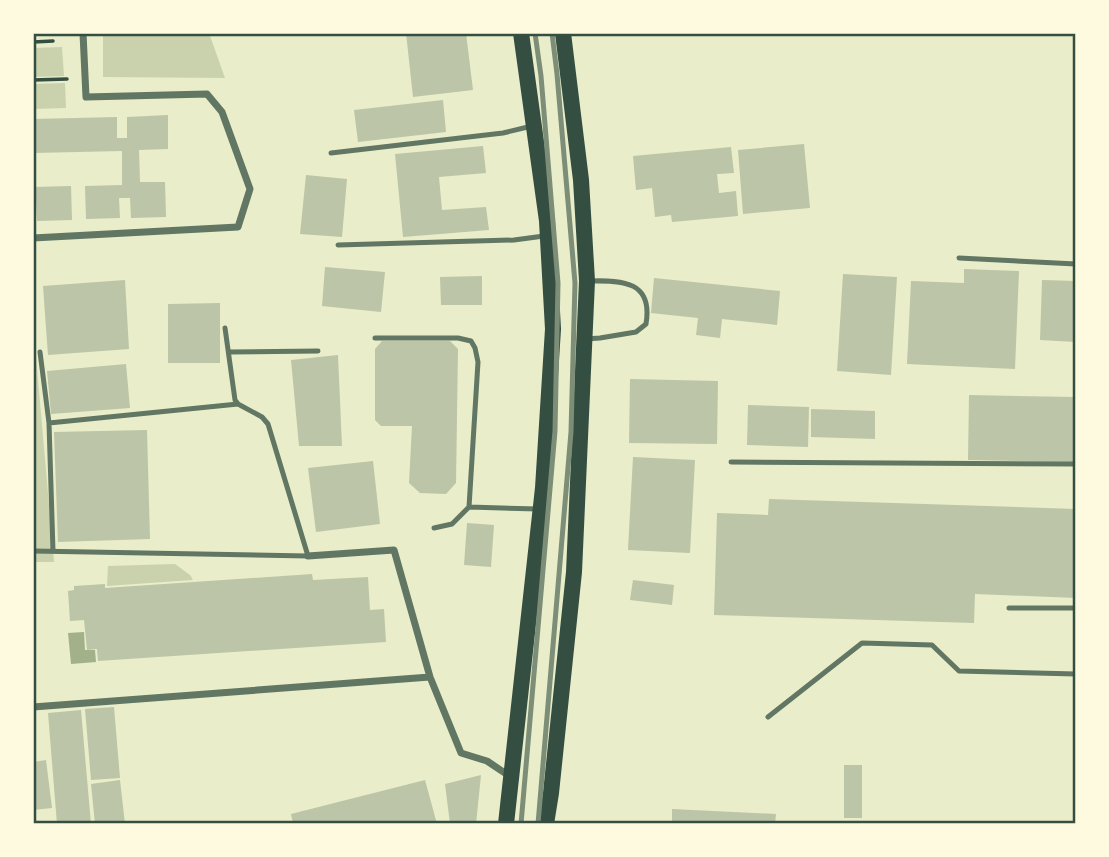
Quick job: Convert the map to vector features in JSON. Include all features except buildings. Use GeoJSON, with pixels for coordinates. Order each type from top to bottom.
{"type":"FeatureCollection","features":[{"type":"Feature","properties":{"kind":"main road"},"geometry":{"type":"LineString","coordinates":[[506,824],[541,509],[552,329],[548,236],[521,33]]}},
{"type":"Feature","properties":{"kind":"main road"},"geometry":{"type":"LineString","coordinates":[[546,824],[573,572],[587,281],[581,180],[563,33]]}},
{"type":"Feature","properties":{"kind":"street"},"geometry":{"type":"LineString","coordinates":[[33,238],[238,227],[250,190],[222,112],[207,94],[86,97],[83,33]]}},
{"type":"Feature","properties":{"kind":"street"},"geometry":{"type":"LineString","coordinates":[[308,556],[394,550],[430,677],[461,753],[487,761],[512,777]]}},
{"type":"Feature","properties":{"kind":"street"},"geometry":{"type":"LineString","coordinates":[[33,707],[430,677]]}},
{"type":"Feature","properties":{"kind":"lane"},"geometry":{"type":"LineString","coordinates":[[331,153],[503,133],[535,126]]}},
{"type":"Feature","properties":{"kind":"lane"},"geometry":{"type":"LineString","coordinates":[[338,244],[514,240],[548,236]]}},
{"type":"Feature","properties":{"kind":"lane"},"geometry":{"type":"LineString","coordinates":[[959,258],[1076,264]]}},
{"type":"Feature","properties":{"kind":"lane"},"geometry":{"type":"LineString","coordinates":[[583,339],[636,332],[646,324],[649,309],[643,293],[630,283],[587,281]]}},
{"type":"Feature","properties":{"kind":"lane"},"geometry":{"type":"LineString","coordinates":[[33,551],[308,556],[268,424],[262,417],[235,400],[225,328]]}},
{"type":"Feature","properties":{"kind":"lane"},"geometry":{"type":"LineString","coordinates":[[375,338],[458,338],[471,341],[475,348],[478,362],[470,507],[452,524],[434,528]]}},
{"type":"Feature","properties":{"kind":"lane"},"geometry":{"type":"LineString","coordinates":[[229,352],[318,351]]}},
{"type":"Feature","properties":{"kind":"lane"},"geometry":{"type":"LineString","coordinates":[[40,352],[49,423],[53,551]]}},
{"type":"Feature","properties":{"kind":"lane"},"geometry":{"type":"LineString","coordinates":[[49,423],[238,404]]}},
{"type":"Feature","properties":{"kind":"lane"},"geometry":{"type":"LineString","coordinates":[[731,462],[1076,464]]}},
{"type":"Feature","properties":{"kind":"lane"},"geometry":{"type":"LineString","coordinates":[[470,507],[541,509]]}},
{"type":"Feature","properties":{"kind":"lane"},"geometry":{"type":"LineString","coordinates":[[1009,608],[1076,608]]}},
{"type":"Feature","properties":{"kind":"lane"},"geometry":{"type":"LineString","coordinates":[[768,717],[862,643],[932,645],[959,671],[1076,674]]}},
{"type":"Feature","properties":{"kind":"path"},"geometry":{"type":"LineString","coordinates":[[33,42],[53,41]]}},
{"type":"Feature","properties":{"kind":"path"},"geometry":{"type":"LineString","coordinates":[[33,80],[67,79]]}},
{"type":"Feature","properties":{"kind":"shaded area"},"geometry":{"type":"Polygon","coordinates":[[[103,33],[209,33],[225,78],[103,77],[103,33]]]}},
{"type":"Feature","properties":{"kind":"shaded area"},"geometry":{"type":"Polygon","coordinates":[[[62,47],[64,76],[33,77],[33,48],[62,47]]]}},
{"type":"Feature","properties":{"kind":"shaded area"},"geometry":{"type":"Polygon","coordinates":[[[65,83],[66,108],[33,109],[33,84],[65,83]]]}},
{"type":"Feature","properties":{"kind":"shaded area"},"geometry":{"type":"Polygon","coordinates":[[[33,322],[54,562],[33,562],[33,322]]]}},
{"type":"Feature","properties":{"kind":"shaded area"},"geometry":{"type":"Polygon","coordinates":[[[175,564],[193,580],[107,586],[108,566],[175,564]]]}},
{"type":"Feature","properties":{"kind":"shaded area"},"geometry":{"type":"Polygon","coordinates":[[[84,632],[85,650],[95,650],[96,662],[71,664],[68,633],[84,632]]]}},
{"type":"Feature","properties":{"kind":"railway"},"geometry":{"type":"LineString","coordinates":[[521,824],[555,431],[558,283],[535,33]]}},
{"type":"Feature","properties":{"kind":"railway"},"geometry":{"type":"LineString","coordinates":[[538,824],[571,432],[575,283],[552,33]]}}]}
